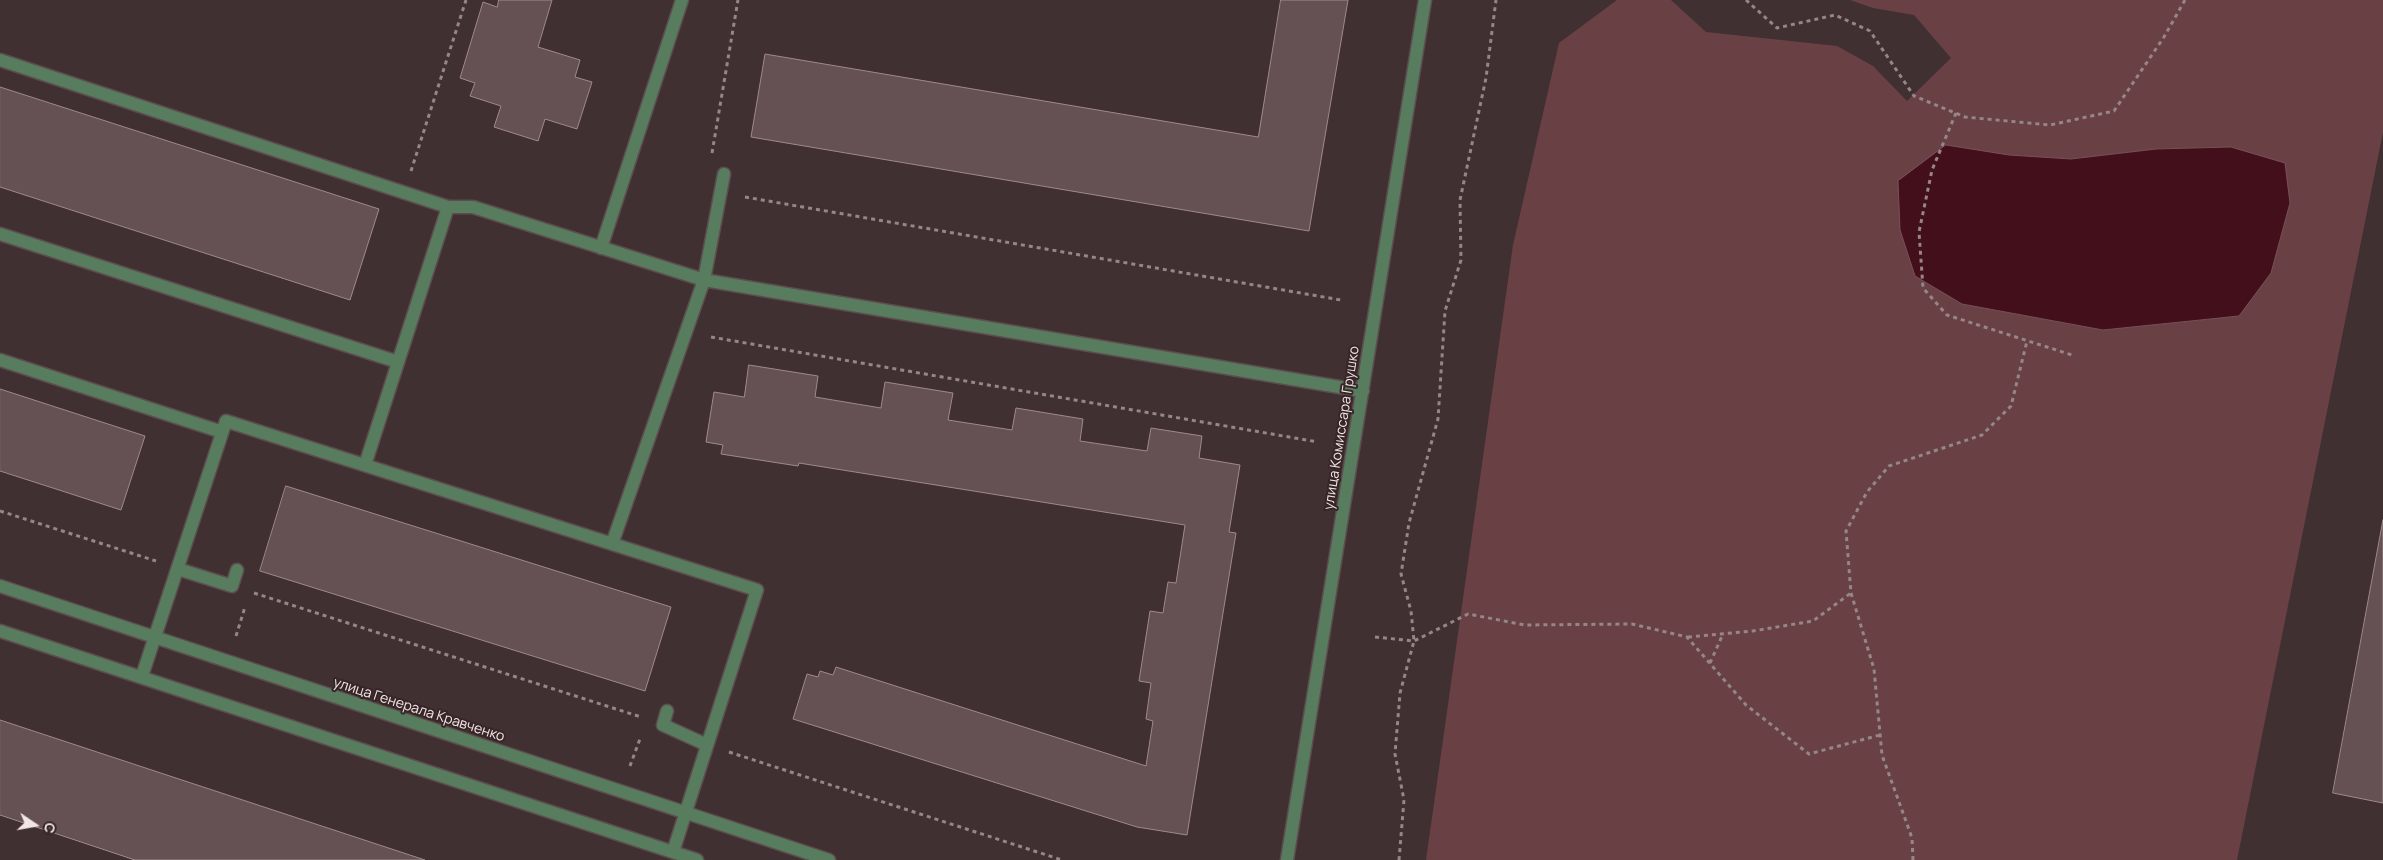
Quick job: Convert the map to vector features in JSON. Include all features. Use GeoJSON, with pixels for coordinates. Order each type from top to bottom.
{"type":"FeatureCollection","features":[{"type":"Feature","properties":{"kind":"street"},"geometry":{"type":"LineString","coordinates":[[601,248],[682,0]]}},
{"type":"Feature","properties":{"kind":"street","name":"улица Комиссара Грушко"},"geometry":{"type":"LineString","coordinates":[[1287,860],[1425,0]]}},
{"type":"Feature","properties":{"kind":"street"},"geometry":{"type":"LineString","coordinates":[[0,60],[448,207],[473,207],[704,280],[1363,391]]}},
{"type":"Feature","properties":{"kind":"street"},"geometry":{"type":"LineString","coordinates":[[612,544],[704,280],[722,193],[724,174]]}},
{"type":"Feature","properties":{"kind":"street"},"geometry":{"type":"LineString","coordinates":[[365,465],[448,207]]}},
{"type":"Feature","properties":{"kind":"street"},"geometry":{"type":"LineString","coordinates":[[0,234],[398,362]]}},
{"type":"Feature","properties":{"kind":"street"},"geometry":{"type":"LineString","coordinates":[[0,360],[222,432]]}},
{"type":"Feature","properties":{"kind":"street"},"geometry":{"type":"LineString","coordinates":[[142,676],[226,421],[757,590],[673,852]]}},
{"type":"Feature","properties":{"kind":"street"},"geometry":{"type":"LineString","coordinates":[[178,568],[232,586],[238,570]]}},
{"type":"Feature","properties":{"kind":"street","name":"улица Генерала Кравченко"},"geometry":{"type":"LineString","coordinates":[[0,586],[155,639],[829,860]]}},
{"type":"Feature","properties":{"kind":"street"},"geometry":{"type":"LineString","coordinates":[[0,631],[142,676],[697,860]]}},
{"type":"Feature","properties":{"kind":"street"},"geometry":{"type":"LineString","coordinates":[[667,711],[663,725],[707,745]]}},
{"type":"Feature","properties":{"kind":"path"},"geometry":{"type":"LineString","coordinates":[[404,193],[466,0]]}},
{"type":"Feature","properties":{"kind":"path"},"geometry":{"type":"LineString","coordinates":[[710,162],[738,0]]}},
{"type":"Feature","properties":{"kind":"path"},"geometry":{"type":"LineString","coordinates":[[1399,860],[1404,800],[1395,754],[1400,693],[1414,641],[1411,611],[1401,574],[1409,523],[1438,419],[1445,311],[1461,260],[1460,200],[1486,78],[1496,0]]}},
{"type":"Feature","properties":{"kind":"path"},"geometry":{"type":"LineString","coordinates":[[1746,0],[1776,28],[1835,16],[1870,31],[1914,96],[1965,117],[2050,125],[2114,111],[2164,37],[2185,0]]}},
{"type":"Feature","properties":{"kind":"path"},"geometry":{"type":"LineString","coordinates":[[1956,113],[1932,170],[1919,232],[1923,288],[1947,315],[2072,355]]}},
{"type":"Feature","properties":{"kind":"path"},"geometry":{"type":"LineString","coordinates":[[722,193],[1341,300]]}},
{"type":"Feature","properties":{"kind":"path"},"geometry":{"type":"LineString","coordinates":[[685,333],[1318,442]]}},
{"type":"Feature","properties":{"kind":"path"},"geometry":{"type":"LineString","coordinates":[[1914,860],[1912,838],[1882,755],[1874,669],[1851,593],[1846,531],[1867,492],[1890,466],[1982,434],[2011,406],[2027,341]]}},
{"type":"Feature","properties":{"kind":"path"},"geometry":{"type":"LineString","coordinates":[[0,511],[178,568]]}},
{"type":"Feature","properties":{"kind":"path"},"geometry":{"type":"LineString","coordinates":[[232,586],[663,725]]}},
{"type":"Feature","properties":{"kind":"path"},"geometry":{"type":"LineString","coordinates":[[236,636],[250,592]]}},
{"type":"Feature","properties":{"kind":"path"},"geometry":{"type":"LineString","coordinates":[[1375,637],[1414,641],[1468,614],[1525,625],[1632,624],[1687,637],[1722,634],[1814,621],[1851,593]]}},
{"type":"Feature","properties":{"kind":"path"},"geometry":{"type":"LineString","coordinates":[[1710,664],[1722,634]]}},
{"type":"Feature","properties":{"kind":"path"},"geometry":{"type":"LineString","coordinates":[[1687,637],[1746,705],[1809,754],[1880,735]]}},
{"type":"Feature","properties":{"kind":"path"},"geometry":{"type":"LineString","coordinates":[[630,766],[647,719]]}},
{"type":"Feature","properties":{"kind":"path"},"geometry":{"type":"LineString","coordinates":[[707,745],[1062,860]]}},
{"type":"Feature","properties":{"kind":"shaded area"},"geometry":{"type":"Polygon","coordinates":[[[1617,0],[1671,0],[1706,32],[1837,46],[1873,66],[1907,101],[1951,58],[1914,15],[1873,8],[1850,0],[2383,0],[2383,132],[2237,860],[1426,860],[1513,245],[1559,43],[1617,0]],[[2231,147],[2156,149],[2071,159],[2009,155],[1962,304],[2103,330],[2239,316],[2231,147]]]}},
{"type":"Feature","properties":{"kind":"shaded area"},"geometry":{"type":"Polygon","coordinates":[[[1946,145],[2009,155],[2071,159],[2156,149],[2231,147],[2285,163],[2290,203],[2271,273],[2239,316],[2103,330],[1962,304],[1915,276],[1900,230],[1898,181],[1946,145]]]}},
{"type":"Feature","properties":{"kind":"building"},"geometry":{"type":"Polygon","coordinates":[[[499,0],[552,0],[538,47],[580,60],[575,77],[592,82],[577,129],[545,119],[538,141],[494,127],[501,106],[470,96],[475,83],[460,78],[483,2],[497,7],[499,0]]]}},
{"type":"Feature","properties":{"kind":"building"},"geometry":{"type":"Polygon","coordinates":[[[1281,0],[1348,0],[1309,231],[751,137],[765,54],[1258,137],[1281,0]]]}},
{"type":"Feature","properties":{"kind":"building"},"geometry":{"type":"Polygon","coordinates":[[[0,87],[379,209],[350,300],[0,187],[0,87]]]}},
{"type":"Feature","properties":{"kind":"building"},"geometry":{"type":"Polygon","coordinates":[[[749,365],[818,376],[815,397],[881,408],[885,382],[953,393],[948,420],[1012,430],[1016,408],[1083,419],[1080,441],[1147,451],[1151,428],[1202,436],[1199,458],[1240,465],[1229,532],[1236,533],[1187,835],[1137,827],[793,719],[807,674],[818,677],[820,671],[833,675],[836,667],[1146,766],[1153,721],[1146,719],[1151,683],[1139,681],[1150,611],[1163,613],[1168,582],[1176,583],[1185,525],[799,463],[798,466],[721,454],[723,445],[706,442],[714,392],[744,397],[749,365]]]}},
{"type":"Feature","properties":{"kind":"building"},"geometry":{"type":"Polygon","coordinates":[[[0,389],[145,436],[121,510],[0,471],[0,389]]]}},
{"type":"Feature","properties":{"kind":"building"},"geometry":{"type":"Polygon","coordinates":[[[286,486],[671,607],[645,691],[260,571],[286,486]]]}},
{"type":"Feature","properties":{"kind":"building"},"geometry":{"type":"Polygon","coordinates":[[[2383,520],[2383,803],[2333,793],[2383,520]]]}},
{"type":"Feature","properties":{"kind":"building"},"geometry":{"type":"Polygon","coordinates":[[[0,720],[425,860],[135,860],[0,815],[0,720]]]}}]}
